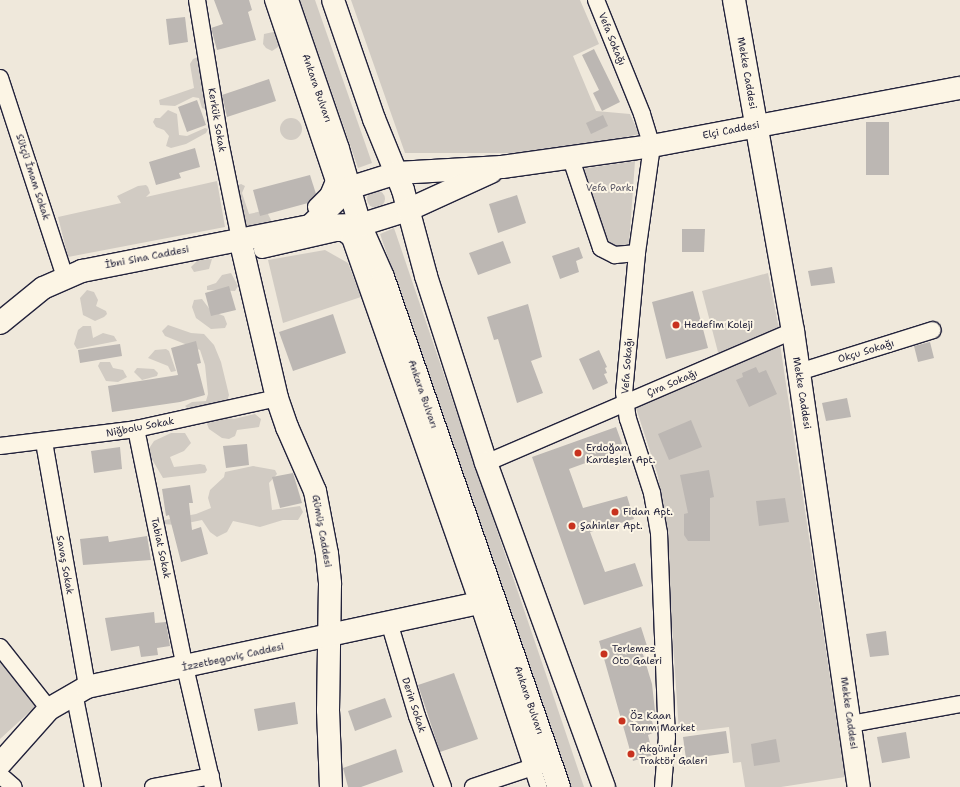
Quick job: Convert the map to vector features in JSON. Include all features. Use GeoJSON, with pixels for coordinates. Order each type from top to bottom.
{"type":"FeatureCollection","features":[{"type":"Feature","properties":{"kind":"street","name":"Kerkük Sokak"},"geometry":{"type":"LineString","coordinates":[[198,0],[220,141],[240,239]]}},
{"type":"Feature","properties":{"kind":"street"},"geometry":{"type":"LineString","coordinates":[[273,0],[334,181],[328,195],[312,217]]}},
{"type":"Feature","properties":{"kind":"street","name":"Ankara Bulvarı"},"geometry":{"type":"LineString","coordinates":[[287,0],[360,225],[383,277],[486,602],[542,765],[560,787]]}},
{"type":"Feature","properties":{"kind":"street"},"geometry":{"type":"LineString","coordinates":[[333,0],[374,118],[397,173],[426,276],[486,463],[604,787]]}},
{"type":"Feature","properties":{"kind":"street","name":"Vefa Sokağı"},"geometry":{"type":"LineString","coordinates":[[596,0],[642,114],[652,146],[637,252],[624,378],[625,403],[651,488],[659,533],[667,737],[663,787]]}},
{"type":"Feature","properties":{"kind":"street","name":"Mekke Caddesi"},"geometry":{"type":"LineString","coordinates":[[734,0],[793,331],[859,787]]}},
{"type":"Feature","properties":{"kind":"street","name":"Sütçü İmam Sokak"},"geometry":{"type":"LineString","coordinates":[[0,78],[65,277]]}},
{"type":"Feature","properties":{"kind":"street","name":"Elçi Caddesi"},"geometry":{"type":"LineString","coordinates":[[349,188],[397,173],[502,167],[570,156],[652,146],[756,125],[960,88]]}},
{"type":"Feature","properties":{"kind":"street"},"geometry":{"type":"LineString","coordinates":[[570,156],[601,248],[615,255],[637,252]]}},
{"type":"Feature","properties":{"kind":"street","name":"Elçi Caddesi"},"geometry":{"type":"LineString","coordinates":[[360,225],[408,210],[502,167]]}},
{"type":"Feature","properties":{"kind":"street"},"geometry":{"type":"LineString","coordinates":[[312,217],[349,188]]}},
{"type":"Feature","properties":{"kind":"street","name":"İbni Sina Caddesi"},"geometry":{"type":"LineString","coordinates":[[0,323],[43,288],[65,277],[105,265],[240,239],[312,217],[360,225]]}},
{"type":"Feature","properties":{"kind":"street"},"geometry":{"type":"LineString","coordinates":[[262,250],[336,233],[343,234],[350,238],[486,602]]}},
{"type":"Feature","properties":{"kind":"street","name":"Gümüş Caddesi"},"geometry":{"type":"LineString","coordinates":[[240,239],[277,398],[314,491],[320,514],[330,584],[331,636],[328,710],[331,787]]}},
{"type":"Feature","properties":{"kind":"street","name":"Okçu Sokağı"},"geometry":{"type":"LineString","coordinates":[[799,372],[933,330]]}},
{"type":"Feature","properties":{"kind":"street","name":"Çıra Sokağı"},"geometry":{"type":"LineString","coordinates":[[486,463],[793,331]]}},
{"type":"Feature","properties":{"kind":"street","name":"Niğbolu Sokak"},"geometry":{"type":"LineString","coordinates":[[0,446],[44,442],[136,429],[277,398]]}},
{"type":"Feature","properties":{"kind":"street","name":"Tabiat Sokak"},"geometry":{"type":"LineString","coordinates":[[136,429],[185,667],[212,781]]}},
{"type":"Feature","properties":{"kind":"street","name":"Savaş Sokak"},"geometry":{"type":"LineString","coordinates":[[44,442],[93,787]]}},
{"type":"Feature","properties":{"kind":"street","name":"İzzetbegoviç Caddesi"},"geometry":{"type":"LineString","coordinates":[[0,764],[49,709],[80,690],[486,602]]}},
{"type":"Feature","properties":{"kind":"street","name":"Derin Sokak"},"geometry":{"type":"LineString","coordinates":[[389,622],[417,716],[443,787]]}},
{"type":"Feature","properties":{"kind":"street"},"geometry":{"type":"LineString","coordinates":[[0,647],[49,709]]}},
{"type":"Feature","properties":{"kind":"street"},"geometry":{"type":"LineString","coordinates":[[851,724],[960,704]]}},
{"type":"Feature","properties":{"kind":"street"},"geometry":{"type":"LineString","coordinates":[[473,787],[542,765],[540,787]]}},
{"type":"Feature","properties":{"kind":"street"},"geometry":{"type":"LineString","coordinates":[[0,775],[14,787]]}},
{"type":"Feature","properties":{"kind":"street"},"geometry":{"type":"LineString","coordinates":[[153,787],[212,781]]}},
{"type":"Feature","properties":{"kind":"green space"},"geometry":{"type":"Polygon","coordinates":[[[300,0],[315,0],[372,163],[358,168],[300,0]]]}},
{"type":"Feature","properties":{"kind":"green space"},"geometry":{"type":"Polygon","coordinates":[[[351,0],[580,0],[599,44],[573,56],[596,111],[630,114],[639,134],[601,143],[530,153],[405,153],[351,0]]]}},
{"type":"Feature","properties":{"kind":"green space"},"geometry":{"type":"Polygon","coordinates":[[[278,31],[281,45],[272,51],[266,48],[263,44],[264,34],[278,31]]]}},
{"type":"Feature","properties":{"kind":"green space"},"geometry":{"type":"Polygon","coordinates":[[[198,57],[201,58],[208,110],[202,108],[199,98],[193,97],[175,106],[160,105],[159,100],[194,88],[190,64],[193,59],[198,57]]]}},
{"type":"Feature","properties":{"kind":"green space"},"geometry":{"type":"Polygon","coordinates":[[[168,110],[177,114],[179,135],[187,136],[205,128],[208,129],[206,133],[186,144],[171,148],[166,146],[169,136],[164,130],[156,127],[153,122],[155,118],[160,118],[168,110]]]}},
{"type":"Feature","properties":{"kind":"green space"},"geometry":{"type":"Polygon","coordinates":[[[291,118],[295,119],[301,125],[301,133],[295,139],[291,140],[287,139],[281,133],[280,129],[281,125],[287,119],[291,118]]]}},
{"type":"Feature","properties":{"kind":"green space","name":"Vefa Parkı"},"geometry":{"type":"Polygon","coordinates":[[[635,161],[629,245],[609,248],[581,169],[635,161]]]}},
{"type":"Feature","properties":{"kind":"green space"},"geometry":{"type":"Polygon","coordinates":[[[217,181],[225,227],[68,257],[58,217],[121,203],[117,196],[138,186],[146,185],[148,187],[150,193],[146,197],[217,181]]]}},
{"type":"Feature","properties":{"kind":"green space"},"geometry":{"type":"Polygon","coordinates":[[[241,184],[245,186],[242,193],[249,214],[262,211],[268,214],[271,220],[266,227],[252,229],[245,227],[236,186],[241,184]]]}},
{"type":"Feature","properties":{"kind":"green space"},"geometry":{"type":"Polygon","coordinates":[[[372,190],[380,190],[385,195],[383,206],[380,208],[372,208],[367,203],[367,195],[372,190]]]}},
{"type":"Feature","properties":{"kind":"green space"},"geometry":{"type":"Polygon","coordinates":[[[394,228],[584,787],[571,787],[380,234],[394,228]]]}},
{"type":"Feature","properties":{"kind":"green space"},"geometry":{"type":"Polygon","coordinates":[[[325,250],[348,263],[361,297],[283,323],[268,260],[325,250]]]}},
{"type":"Feature","properties":{"kind":"green space"},"geometry":{"type":"Polygon","coordinates":[[[212,259],[209,269],[194,272],[191,267],[198,260],[212,259]]]}},
{"type":"Feature","properties":{"kind":"green space"},"geometry":{"type":"Polygon","coordinates":[[[231,273],[238,286],[235,291],[207,290],[207,286],[216,283],[222,275],[231,273]]]}},
{"type":"Feature","properties":{"kind":"green space"},"geometry":{"type":"Polygon","coordinates":[[[768,273],[779,329],[719,356],[702,291],[768,273]]]}},
{"type":"Feature","properties":{"kind":"green space"},"geometry":{"type":"Polygon","coordinates":[[[87,290],[94,292],[98,300],[96,306],[106,311],[107,314],[95,321],[83,315],[80,298],[87,290]]]}},
{"type":"Feature","properties":{"kind":"green space"},"geometry":{"type":"Polygon","coordinates":[[[202,299],[211,311],[224,316],[227,324],[225,328],[211,329],[196,318],[192,307],[194,300],[202,299]]]}},
{"type":"Feature","properties":{"kind":"green space"},"geometry":{"type":"Polygon","coordinates":[[[168,325],[191,333],[204,334],[214,345],[221,362],[229,395],[227,401],[190,410],[185,406],[192,402],[206,401],[208,394],[205,365],[200,350],[165,336],[162,331],[168,325]]]}},
{"type":"Feature","properties":{"kind":"green space"},"geometry":{"type":"Polygon","coordinates":[[[83,326],[91,326],[93,338],[103,333],[114,336],[117,341],[77,349],[74,344],[78,330],[83,326]]]}},
{"type":"Feature","properties":{"kind":"green space"},"geometry":{"type":"Polygon","coordinates":[[[780,344],[845,777],[781,787],[745,787],[741,762],[733,763],[729,727],[679,733],[667,549],[658,476],[635,405],[685,386],[780,344]]]}},
{"type":"Feature","properties":{"kind":"green space"},"geometry":{"type":"Polygon","coordinates":[[[166,349],[169,351],[176,371],[171,372],[168,366],[148,358],[155,350],[166,349]]]}},
{"type":"Feature","properties":{"kind":"green space"},"geometry":{"type":"Polygon","coordinates":[[[100,362],[110,362],[113,368],[123,370],[127,377],[118,382],[106,381],[98,366],[100,362]]]}},
{"type":"Feature","properties":{"kind":"green space"},"geometry":{"type":"Polygon","coordinates":[[[137,368],[154,369],[158,373],[157,376],[142,380],[134,372],[137,368]]]}},
{"type":"Feature","properties":{"kind":"green space"},"geometry":{"type":"Polygon","coordinates":[[[255,414],[261,419],[259,427],[237,430],[235,436],[229,439],[222,438],[209,429],[207,424],[211,419],[220,417],[234,419],[255,414]]]}},
{"type":"Feature","properties":{"kind":"green space"},"geometry":{"type":"Polygon","coordinates":[[[171,433],[185,433],[191,443],[184,451],[170,457],[174,467],[200,464],[205,465],[207,470],[205,473],[163,478],[150,456],[150,447],[154,441],[171,433]]]}},
{"type":"Feature","properties":{"kind":"green space"},"geometry":{"type":"Polygon","coordinates":[[[253,466],[275,470],[277,474],[269,483],[272,510],[300,506],[303,512],[298,520],[283,520],[260,527],[233,521],[227,532],[217,537],[210,532],[202,520],[178,525],[161,524],[156,501],[160,503],[161,517],[165,520],[196,514],[211,508],[208,498],[210,490],[224,477],[225,472],[253,466]]]}},
{"type":"Feature","properties":{"kind":"green space"},"geometry":{"type":"Polygon","coordinates":[[[0,661],[36,706],[0,739],[0,661]]]}},
{"type":"Feature","properties":{"kind":"building"},"geometry":{"type":"Polygon","coordinates":[[[214,0],[249,0],[252,10],[248,12],[256,40],[217,50],[211,28],[223,24],[214,0]]]}},
{"type":"Feature","properties":{"kind":"building"},"geometry":{"type":"Polygon","coordinates":[[[185,17],[188,42],[169,45],[166,19],[185,17]]]}},
{"type":"Feature","properties":{"kind":"building"},"geometry":{"type":"Polygon","coordinates":[[[594,49],[620,102],[602,111],[593,93],[599,90],[582,55],[594,49]]]}},
{"type":"Feature","properties":{"kind":"building"},"geometry":{"type":"Polygon","coordinates":[[[269,79],[276,101],[227,117],[222,95],[269,79]]]}},
{"type":"Feature","properties":{"kind":"building"},"geometry":{"type":"Polygon","coordinates":[[[197,100],[206,125],[187,132],[178,107],[197,100]]]}},
{"type":"Feature","properties":{"kind":"building"},"geometry":{"type":"Polygon","coordinates":[[[603,115],[608,126],[591,134],[586,123],[603,115]]]}},
{"type":"Feature","properties":{"kind":"building"},"geometry":{"type":"Polygon","coordinates":[[[866,122],[889,122],[889,175],[866,175],[866,122]]]}},
{"type":"Feature","properties":{"kind":"building"},"geometry":{"type":"Polygon","coordinates":[[[195,148],[200,167],[179,173],[181,178],[156,185],[149,162],[195,148]]]}},
{"type":"Feature","properties":{"kind":"building"},"geometry":{"type":"Polygon","coordinates":[[[310,175],[316,194],[308,203],[260,216],[253,190],[310,175]]]}},
{"type":"Feature","properties":{"kind":"building"},"geometry":{"type":"Polygon","coordinates":[[[517,195],[526,223],[498,233],[489,204],[517,195]]]}},
{"type":"Feature","properties":{"kind":"building"},"geometry":{"type":"Polygon","coordinates":[[[682,229],[705,229],[704,252],[682,252],[682,229]]]}},
{"type":"Feature","properties":{"kind":"building"},"geometry":{"type":"Polygon","coordinates":[[[503,241],[511,263],[478,275],[469,253],[503,241]]]}},
{"type":"Feature","properties":{"kind":"building"},"geometry":{"type":"Polygon","coordinates":[[[579,247],[583,258],[576,261],[579,272],[560,279],[552,256],[579,247]]]}},
{"type":"Feature","properties":{"kind":"building"},"geometry":{"type":"Polygon","coordinates":[[[832,267],[835,283],[811,286],[808,271],[832,267]]]}},
{"type":"Feature","properties":{"kind":"building"},"geometry":{"type":"Polygon","coordinates":[[[229,286],[236,310],[211,316],[205,293],[229,286]]]}},
{"type":"Feature","properties":{"kind":"building"},"geometry":{"type":"Polygon","coordinates":[[[693,291],[708,348],[666,359],[652,302],[693,291]]]}},
{"type":"Feature","properties":{"kind":"building"},"geometry":{"type":"Polygon","coordinates":[[[528,304],[542,357],[531,361],[543,393],[517,403],[498,339],[494,340],[487,317],[528,304]]]}},
{"type":"Feature","properties":{"kind":"building"},"geometry":{"type":"Polygon","coordinates":[[[333,314],[346,353],[293,371],[279,332],[333,314]]]}},
{"type":"Feature","properties":{"kind":"building"},"geometry":{"type":"Polygon","coordinates":[[[196,341],[201,363],[197,364],[205,395],[180,402],[112,412],[108,386],[178,375],[171,348],[196,341]]]}},
{"type":"Feature","properties":{"kind":"building"},"geometry":{"type":"Polygon","coordinates":[[[930,342],[934,358],[918,362],[914,346],[930,342]]]}},
{"type":"Feature","properties":{"kind":"building"},"geometry":{"type":"Polygon","coordinates":[[[120,344],[122,356],[80,363],[78,350],[120,344]]]}},
{"type":"Feature","properties":{"kind":"building"},"geometry":{"type":"Polygon","coordinates":[[[599,350],[607,367],[605,368],[607,373],[604,374],[608,383],[593,390],[579,359],[599,350]]]}},
{"type":"Feature","properties":{"kind":"building"},"geometry":{"type":"Polygon","coordinates":[[[756,367],[759,373],[766,370],[777,394],[749,407],[736,380],[743,377],[742,373],[756,367]]]}},
{"type":"Feature","properties":{"kind":"building"},"geometry":{"type":"Polygon","coordinates":[[[847,398],[851,417],[826,421],[822,403],[847,398]]]}},
{"type":"Feature","properties":{"kind":"building"},"geometry":{"type":"Polygon","coordinates":[[[691,420],[702,447],[669,460],[658,434],[691,420]]]}},
{"type":"Feature","properties":{"kind":"building"},"geometry":{"type":"Polygon","coordinates":[[[616,427],[624,449],[569,469],[583,508],[627,496],[634,519],[590,532],[605,572],[635,563],[643,586],[584,605],[532,457],[616,427]]]}},
{"type":"Feature","properties":{"kind":"building"},"geometry":{"type":"Polygon","coordinates":[[[247,444],[249,465],[226,468],[223,446],[247,444]]]}},
{"type":"Feature","properties":{"kind":"building"},"geometry":{"type":"Polygon","coordinates":[[[120,447],[122,469],[94,473],[91,451],[120,447]]]}},
{"type":"Feature","properties":{"kind":"building"},"geometry":{"type":"Polygon","coordinates":[[[709,470],[714,497],[710,498],[710,541],[688,541],[684,535],[684,514],[688,513],[680,475],[709,470]]]}},
{"type":"Feature","properties":{"kind":"building"},"geometry":{"type":"Polygon","coordinates":[[[293,473],[302,503],[280,508],[272,477],[293,473]]]}},
{"type":"Feature","properties":{"kind":"building"},"geometry":{"type":"Polygon","coordinates":[[[190,485],[193,503],[189,503],[192,530],[201,527],[208,554],[181,562],[169,515],[166,516],[162,489],[190,485]]]}},
{"type":"Feature","properties":{"kind":"building"},"geometry":{"type":"Polygon","coordinates":[[[785,498],[789,522],[759,526],[756,501],[785,498]]]}},
{"type":"Feature","properties":{"kind":"building"},"geometry":{"type":"Polygon","coordinates":[[[108,536],[109,542],[147,536],[151,560],[83,565],[80,539],[108,536]]]}},
{"type":"Feature","properties":{"kind":"building"},"geometry":{"type":"Polygon","coordinates":[[[154,612],[155,623],[166,622],[170,646],[157,648],[158,655],[141,657],[139,646],[111,651],[105,618],[154,612]]]}},
{"type":"Feature","properties":{"kind":"building"},"geometry":{"type":"Polygon","coordinates":[[[641,627],[648,649],[642,651],[652,684],[656,720],[652,721],[655,732],[648,735],[653,755],[633,761],[599,641],[641,627]]]}},
{"type":"Feature","properties":{"kind":"building"},"geometry":{"type":"Polygon","coordinates":[[[886,631],[889,655],[870,657],[866,634],[886,631]]]}},
{"type":"Feature","properties":{"kind":"building"},"geometry":{"type":"Polygon","coordinates":[[[454,673],[478,739],[440,752],[418,685],[454,673]]]}},
{"type":"Feature","properties":{"kind":"building"},"geometry":{"type":"Polygon","coordinates":[[[385,698],[392,717],[355,731],[348,711],[385,698]]]}},
{"type":"Feature","properties":{"kind":"building"},"geometry":{"type":"Polygon","coordinates":[[[295,702],[298,724],[258,731],[254,709],[295,702]]]}},
{"type":"Feature","properties":{"kind":"building"},"geometry":{"type":"Polygon","coordinates":[[[726,731],[729,753],[686,759],[683,737],[726,731]]]}},
{"type":"Feature","properties":{"kind":"building"},"geometry":{"type":"Polygon","coordinates":[[[906,732],[910,758],[882,763],[877,737],[906,732]]]}},
{"type":"Feature","properties":{"kind":"building"},"geometry":{"type":"Polygon","coordinates":[[[776,739],[780,762],[754,766],[751,744],[776,739]]]}},
{"type":"Feature","properties":{"kind":"building"},"geometry":{"type":"Polygon","coordinates":[[[396,749],[403,772],[361,787],[348,787],[343,768],[396,749]]]}},
{"type":"Feature","properties":{"kind":"place","name":"Hedefim Koleji"},"geometry":{"type":"Point","coordinates":[676,325]}},
{"type":"Feature","properties":{"kind":"place","name":"Erdoğan Kardeşler Apt."},"geometry":{"type":"Point","coordinates":[578,453]}},
{"type":"Feature","properties":{"kind":"place","name":"Fidan Apt."},"geometry":{"type":"Point","coordinates":[615,512]}},
{"type":"Feature","properties":{"kind":"place","name":"Şahinler Apt."},"geometry":{"type":"Point","coordinates":[572,526]}},
{"type":"Feature","properties":{"kind":"place","name":"Terlemez Oto Galeri"},"geometry":{"type":"Point","coordinates":[604,654]}},
{"type":"Feature","properties":{"kind":"place","name":"Öz Kaan Tarım Market"},"geometry":{"type":"Point","coordinates":[622,721]}},
{"type":"Feature","properties":{"kind":"place","name":"Akgünler Traktör Galeri"},"geometry":{"type":"Point","coordinates":[631,754]}}]}
